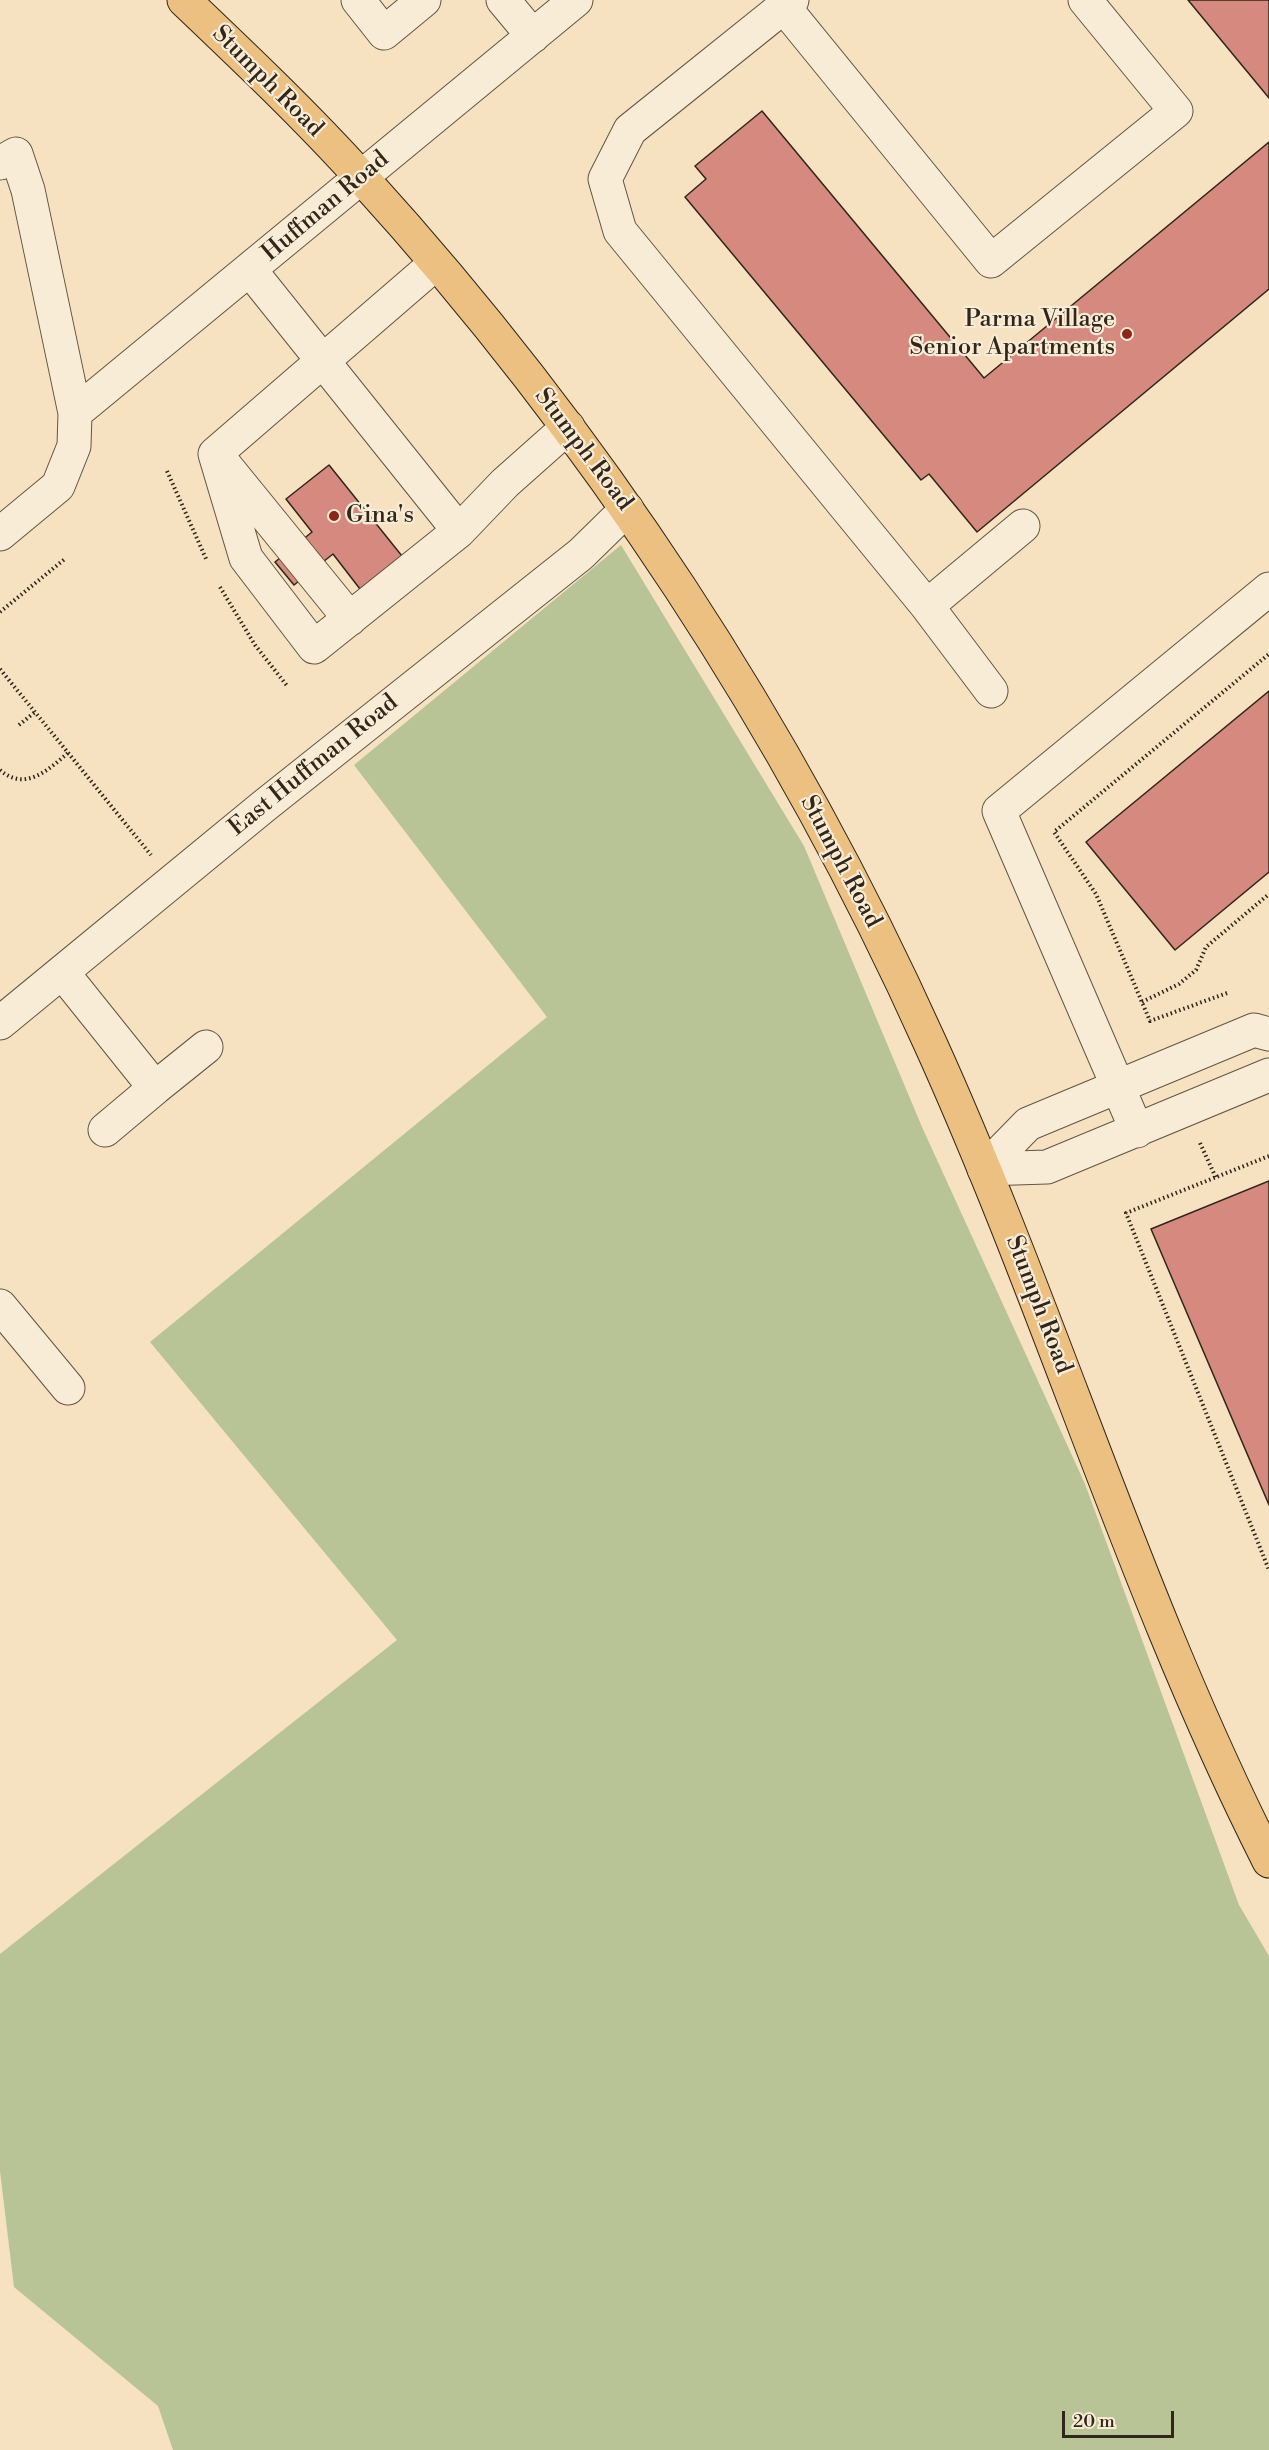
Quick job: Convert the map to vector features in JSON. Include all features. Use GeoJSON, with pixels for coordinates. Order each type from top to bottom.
{"type":"FeatureCollection","features":[{"type":"Feature","properties":{"kind":"main road","name":"Stumph Road"},"geometry":{"type":"LineString","coordinates":[[184,0],[362,177],[568,427],[627,509],[750,700],[820,823],[909,996],[984,1168],[1179,1668],[1269,1861]]}},
{"type":"Feature","properties":{"kind":"street"},"geometry":{"type":"LineString","coordinates":[[358,0],[384,33],[424,0]]}},
{"type":"Feature","properties":{"kind":"street"},"geometry":{"type":"LineString","coordinates":[[503,0],[533,36]]}},
{"type":"Feature","properties":{"kind":"street","name":"Huffman Road"},"geometry":{"type":"LineString","coordinates":[[75,413],[576,0]]}},
{"type":"Feature","properties":{"kind":"street"},"geometry":{"type":"LineString","coordinates":[[991,691],[927,606],[620,231],[605,179],[630,130],[788,4],[991,261],[1176,111],[1085,0]]}},
{"type":"Feature","properties":{"kind":"street"},"geometry":{"type":"LineString","coordinates":[[0,163],[16,154],[28,190],[75,413],[74,446],[58,486],[0,534]]}},
{"type":"Feature","properties":{"kind":"street"},"geometry":{"type":"LineString","coordinates":[[215,454],[435,264]]}},
{"type":"Feature","properties":{"kind":"street"},"geometry":{"type":"LineString","coordinates":[[250,270],[459,531]]}},
{"type":"Feature","properties":{"kind":"street"},"geometry":{"type":"LineString","coordinates":[[215,454],[246,558],[314,647],[459,531],[505,483],[568,427]]}},
{"type":"Feature","properties":{"kind":"street"},"geometry":{"type":"LineString","coordinates":[[215,454],[350,619]]}},
{"type":"Feature","properties":{"kind":"street","name":"East Huffman Road"},"geometry":{"type":"LineString","coordinates":[[0,1023],[172,881],[581,554],[627,509]]}},
{"type":"Feature","properties":{"kind":"street"},"geometry":{"type":"LineString","coordinates":[[927,606],[1023,526]]}},
{"type":"Feature","properties":{"kind":"street"},"geometry":{"type":"LineString","coordinates":[[1137,1131],[999,811],[1269,589]]}},
{"type":"Feature","properties":{"kind":"street"},"geometry":{"type":"LineString","coordinates":[[62,972],[155,1088]]}},
{"type":"Feature","properties":{"kind":"street"},"geometry":{"type":"LineString","coordinates":[[984,1168],[1028,1124],[1254,1030],[1269,1034]]}},
{"type":"Feature","properties":{"kind":"street"},"geometry":{"type":"LineString","coordinates":[[105,1130],[206,1047]]}},
{"type":"Feature","properties":{"kind":"street"},"geometry":{"type":"LineString","coordinates":[[984,1168],[1047,1167],[1269,1075]]}},
{"type":"Feature","properties":{"kind":"street"},"geometry":{"type":"LineString","coordinates":[[0,1306],[68,1388]]}},
{"type":"Feature","properties":{"kind":"path"},"geometry":{"type":"LineString","coordinates":[[0,612],[66,558]]}},
{"type":"Feature","properties":{"kind":"path"},"geometry":{"type":"LineString","coordinates":[[1227,993],[1150,1021],[1096,894],[1054,832],[1269,654]]}},
{"type":"Feature","properties":{"kind":"path"},"geometry":{"type":"LineString","coordinates":[[0,669],[172,881]]}},
{"type":"Feature","properties":{"kind":"path"},"geometry":{"type":"LineString","coordinates":[[19,725],[35,712]]}},
{"type":"Feature","properties":{"kind":"path"},"geometry":{"type":"LineString","coordinates":[[0,770],[15,779],[33,778],[42,774],[68,753]]}},
{"type":"Feature","properties":{"kind":"path"},"geometry":{"type":"LineString","coordinates":[[1142,1002],[1179,984],[1196,970],[1206,947],[1269,894]]}},
{"type":"Feature","properties":{"kind":"path"},"geometry":{"type":"LineString","coordinates":[[1269,1156],[1126,1213],[1269,1570]]}},
{"type":"Feature","properties":{"kind":"green space"},"geometry":{"type":"Polygon","coordinates":[[[621,545],[804,846],[922,1127],[1085,1484],[1239,1905],[1269,1956],[1269,2450],[173,2450],[158,2406],[14,2287],[0,2171],[0,1954],[397,1640],[150,1342],[547,1017],[354,765],[621,545]]]}},
{"type":"Feature","properties":{"kind":"building"},"geometry":{"type":"Polygon","coordinates":[[[1188,0],[1269,0],[1269,98],[1188,0]]]}},
{"type":"Feature","properties":{"kind":"building","name":"Parma Village Senior Apartments"},"geometry":{"type":"Polygon","coordinates":[[[762,111],[984,378],[1269,142],[1269,289],[977,532],[929,474],[921,480],[685,197],[706,179],[695,166],[762,111]]]}},
{"type":"Feature","properties":{"kind":"building","name":"Gina's"},"geometry":{"type":"Polygon","coordinates":[[[329,465],[402,556],[360,589],[333,554],[294,585],[275,562],[312,532],[286,499],[329,465]]]}},
{"type":"Feature","properties":{"kind":"building"},"geometry":{"type":"Polygon","coordinates":[[[1269,691],[1269,872],[1175,950],[1086,842],[1269,691]]]}},
{"type":"Feature","properties":{"kind":"building"},"geometry":{"type":"Polygon","coordinates":[[[1269,1181],[1269,1505],[1151,1229],[1269,1181]]]}},
{"type":"Feature","properties":{"kind":"place","name":"Parma Village Senior Apartments"},"geometry":{"type":"Point","coordinates":[1127,334]}},
{"type":"Feature","properties":{"kind":"place","name":"Gina's"},"geometry":{"type":"Point","coordinates":[334,516]}}]}
